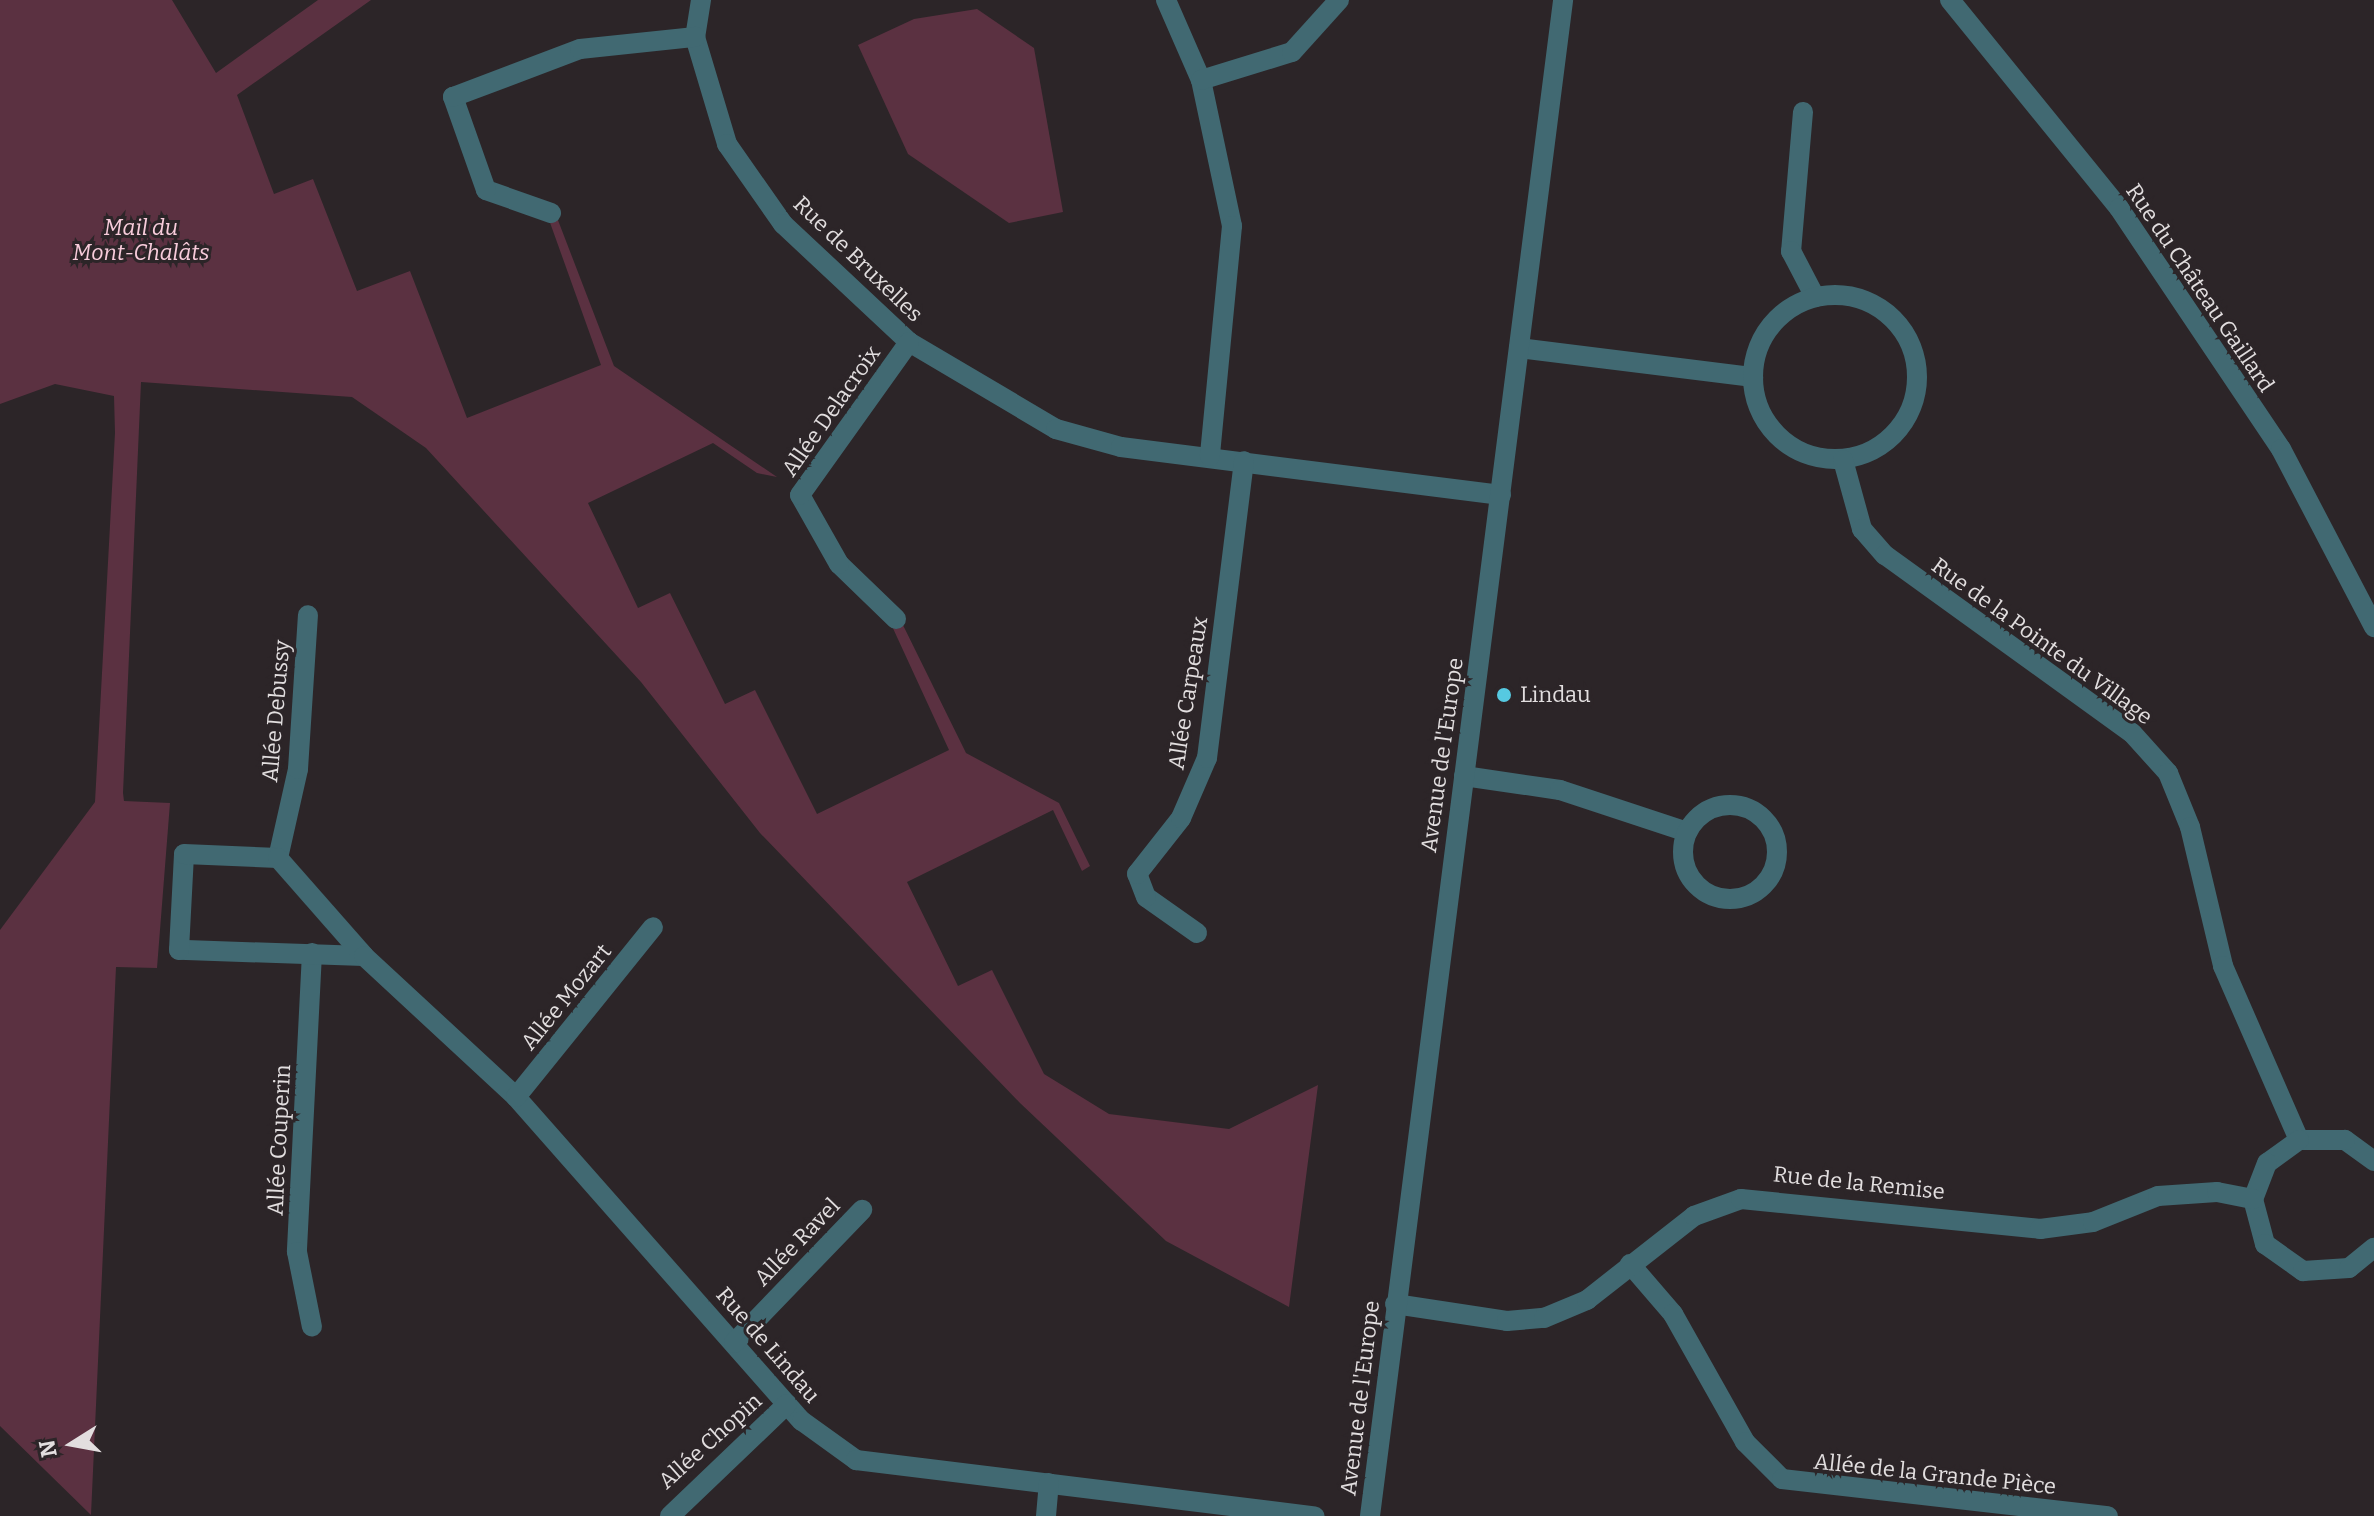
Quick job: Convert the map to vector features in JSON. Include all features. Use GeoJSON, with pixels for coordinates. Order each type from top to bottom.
{"type":"FeatureCollection","features":[{"type":"Feature","properties":{"kind":"street","name":"Rue de Bruxelles"},"geometry":{"type":"LineString","coordinates":[[701,0],[695,37],[727,144],[783,224],[909,342],[1056,429],[1121,447],[1501,495]]}},
{"type":"Feature","properties":{"kind":"street"},"geometry":{"type":"LineString","coordinates":[[1166,0],[1201,80],[1232,226],[1229,311],[1210,456]]}},
{"type":"Feature","properties":{"kind":"street"},"geometry":{"type":"LineString","coordinates":[[1201,80],[1292,52],[1339,0]]}},
{"type":"Feature","properties":{"kind":"street","name":"Avenue de l'Europe"},"geometry":{"type":"LineString","coordinates":[[1370,1516],[1563,0]]}},
{"type":"Feature","properties":{"kind":"street","name":"Rue du Château Gaillard"},"geometry":{"type":"LineString","coordinates":[[1950,0],[2128,221],[2281,449],[2374,627]]}},
{"type":"Feature","properties":{"kind":"street"},"geometry":{"type":"LineString","coordinates":[[551,213],[486,190],[453,97],[580,49],[695,37]]}},
{"type":"Feature","properties":{"kind":"street"},"geometry":{"type":"LineString","coordinates":[[1803,112],[1791,251],[1815,297]]}},
{"type":"Feature","properties":{"kind":"street"},"geometry":{"type":"LineString","coordinates":[[1842,295],[1891,316],[1916,363],[1908,416],[1891,438],[1843,460],[1798,451],[1780,438],[1765,421],[1753,377],[1770,326],[1815,297],[1842,295]]}},
{"type":"Feature","properties":{"kind":"street","name":"Allée Delacroix"},"geometry":{"type":"LineString","coordinates":[[896,619],[839,564],[800,495],[909,342]]}},
{"type":"Feature","properties":{"kind":"street"},"geometry":{"type":"LineString","coordinates":[[1519,348],[1753,377]]}},
{"type":"Feature","properties":{"kind":"street","name":"Rue de la Pointe du Village"},"geometry":{"type":"LineString","coordinates":[[1843,460],[1862,529],[1885,555],[2132,733],[2168,773],[2190,827],[2223,966],[2299,1140]]}},
{"type":"Feature","properties":{"kind":"street","name":"Allée Carpeaux"},"geometry":{"type":"LineString","coordinates":[[1197,933],[1146,897],[1137,874],[1181,818],[1207,758],[1244,461]]}},
{"type":"Feature","properties":{"kind":"street","name":"Allée Debussy"},"geometry":{"type":"LineString","coordinates":[[278,858],[298,769],[308,615]]}},
{"type":"Feature","properties":{"kind":"street"},"geometry":{"type":"LineString","coordinates":[[1464,776],[1560,790],[1687,832]]}},
{"type":"Feature","properties":{"kind":"street"},"geometry":{"type":"LineString","coordinates":[[1751,810],[1773,832],[1770,876],[1731,899],[1702,890],[1684,863],[1687,832],[1707,811],[1751,810]]}},
{"type":"Feature","properties":{"kind":"street"},"geometry":{"type":"LineString","coordinates":[[278,858],[184,854],[179,950],[364,956]]}},
{"type":"Feature","properties":{"kind":"street","name":"Rue de Lindau"},"geometry":{"type":"LineString","coordinates":[[278,858],[364,956],[516,1097],[787,1404],[856,1460],[1315,1516]]}},
{"type":"Feature","properties":{"kind":"street","name":"Allée Mozart"},"geometry":{"type":"LineString","coordinates":[[516,1097],[653,927]]}},
{"type":"Feature","properties":{"kind":"street","name":"Allée Couperin"},"geometry":{"type":"LineString","coordinates":[[312,953],[297,1252],[312,1327]]}},
{"type":"Feature","properties":{"kind":"street"},"geometry":{"type":"LineString","coordinates":[[2374,1161],[2345,1140],[2299,1140],[2267,1163],[2253,1199],[2265,1244],[2303,1271],[2349,1268],[2374,1248]]}},
{"type":"Feature","properties":{"kind":"street","name":"Rue de la Remise"},"geometry":{"type":"LineString","coordinates":[[1395,1304],[1507,1321],[1544,1318],[1587,1300],[1694,1216],[1767,1196],[2040,1229],[2093,1222],[2158,1196],[2217,1192],[2253,1199]]}},
{"type":"Feature","properties":{"kind":"street","name":"Allée Ravel"},"geometry":{"type":"LineString","coordinates":[[734,1343],[862,1210]]}},
{"type":"Feature","properties":{"kind":"street","name":"Allée de la Grande Pièce"},"geometry":{"type":"LineString","coordinates":[[1630,1264],[1673,1314],[1745,1442],[1782,1479],[2108,1516]]}},
{"type":"Feature","properties":{"kind":"street","name":"Allée Chopin"},"geometry":{"type":"LineString","coordinates":[[670,1516],[787,1404]]}},
{"type":"Feature","properties":{"kind":"street"},"geometry":{"type":"LineString","coordinates":[[1046,1516],[1049,1483]]}},
{"type":"Feature","properties":{"kind":"green space","name":"Mail du Mont-Chalâts"},"geometry":{"type":"Polygon","coordinates":[[[0,0],[172,0],[216,73],[318,0],[371,0],[237,95],[274,194],[313,179],[357,291],[410,271],[467,418],[601,365],[548,217],[556,215],[614,366],[777,477],[757,473],[713,443],[588,503],[638,608],[670,593],[725,704],[755,690],[817,814],[949,750],[891,624],[900,619],[966,753],[1059,803],[1090,866],[1082,871],[1053,810],[907,882],[958,986],[992,970],[1044,1074],[1109,1114],[1229,1129],[1318,1085],[1289,1307],[1166,1241],[1020,1103],[760,833],[641,682],[426,448],[352,397],[141,382],[123,793],[124,801],[170,803],[157,968],[116,967],[91,1515],[0,1426],[0,930],[95,802],[115,433],[114,396],[55,384],[0,404],[0,0]]]}},
{"type":"Feature","properties":{"kind":"green space"},"geometry":{"type":"Polygon","coordinates":[[[977,9],[1034,48],[1063,212],[1009,223],[908,154],[858,45],[914,19],[977,9]]]}},
{"type":"Feature","properties":{"kind":"place","name":"Lindau"},"geometry":{"type":"Point","coordinates":[1504,695]}}]}
